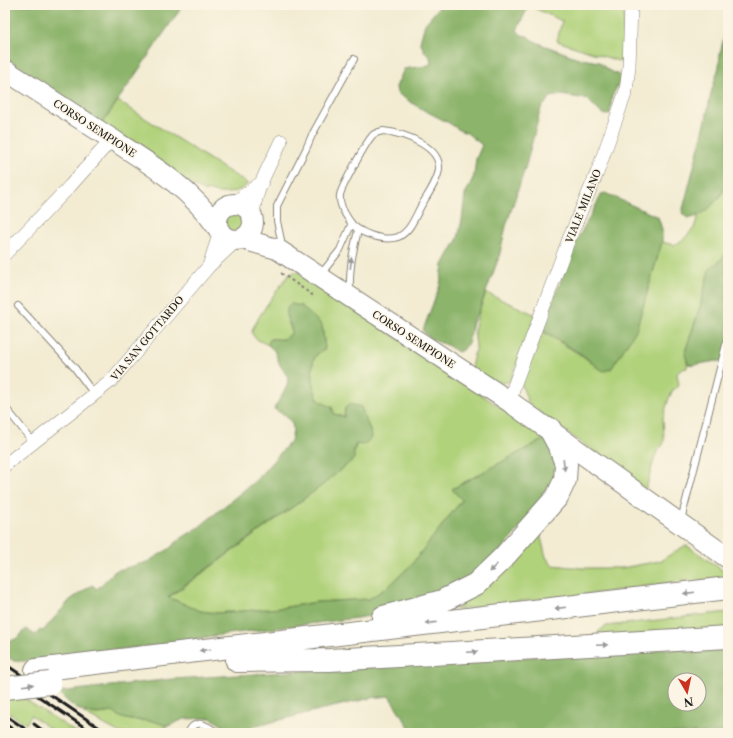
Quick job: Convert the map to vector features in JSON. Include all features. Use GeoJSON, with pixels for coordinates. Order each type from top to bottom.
{"type":"FeatureCollection","features":[{"type":"Feature","properties":{"kind":"highway"},"geometry":{"type":"LineString","coordinates":[[236,654],[442,601],[476,584],[503,558],[557,497],[565,480],[566,464],[550,429]]}},
{"type":"Feature","properties":{"kind":"highway"},"geometry":{"type":"LineString","coordinates":[[236,654],[728,588]]}},
{"type":"Feature","properties":{"kind":"highway"},"geometry":{"type":"LineString","coordinates":[[5,673],[43,676],[236,654],[728,603]]}},
{"type":"Feature","properties":{"kind":"highway"},"geometry":{"type":"LineString","coordinates":[[236,654],[330,660],[728,637]]}},
{"type":"Feature","properties":{"kind":"highway"},"geometry":{"type":"LineString","coordinates":[[5,688],[43,676]]}},
{"type":"Feature","properties":{"kind":"main road","name":"CORSO SEMPIONE"},"geometry":{"type":"LineString","coordinates":[[5,70],[112,139],[183,188],[229,235],[278,250]]}},
{"type":"Feature","properties":{"kind":"main road","name":"CORSO SEMPIONE"},"geometry":{"type":"LineString","coordinates":[[183,188],[232,204]]}},
{"type":"Feature","properties":{"kind":"main road"},"geometry":{"type":"LineString","coordinates":[[232,204],[240,204],[246,207],[253,216],[253,228],[247,236],[229,235],[216,221],[220,211],[232,204]]}},
{"type":"Feature","properties":{"kind":"main road","name":"CORSO SEMPIONE"},"geometry":{"type":"LineString","coordinates":[[253,216],[268,239],[278,250],[550,429]]}},
{"type":"Feature","properties":{"kind":"main road"},"geometry":{"type":"LineString","coordinates":[[550,429],[728,558]]}},
{"type":"Feature","properties":{"kind":"street","name":"VIALE MILANO"},"geometry":{"type":"LineString","coordinates":[[510,402],[514,386],[626,91],[629,67],[631,5]]}},
{"type":"Feature","properties":{"kind":"street"},"geometry":{"type":"LineString","coordinates":[[5,254],[70,186],[112,139]]}},
{"type":"Feature","properties":{"kind":"street"},"geometry":{"type":"LineString","coordinates":[[253,216],[255,203],[262,182],[281,141]]}},
{"type":"Feature","properties":{"kind":"street"},"geometry":{"type":"LineString","coordinates":[[232,204],[262,182]]}},
{"type":"Feature","properties":{"kind":"street","name":"VIA SAN GOTTARDO"},"geometry":{"type":"LineString","coordinates":[[5,465],[111,381],[209,266],[229,235]]}},
{"type":"Feature","properties":{"kind":"street","name":"VIA SAN GOTTARDO"},"geometry":{"type":"LineString","coordinates":[[209,266],[229,235]]}},
{"type":"Feature","properties":{"kind":"lane"},"geometry":{"type":"LineString","coordinates":[[278,250],[281,240],[277,221],[277,206],[312,135],[354,60]]}},
{"type":"Feature","properties":{"kind":"lane"},"geometry":{"type":"LineString","coordinates":[[383,131],[407,136],[429,148],[436,155],[440,162],[438,174],[409,228],[398,237],[388,238],[375,236],[358,230],[351,225],[342,208],[340,194],[364,147],[372,135],[383,131]]}},
{"type":"Feature","properties":{"kind":"lane"},"geometry":{"type":"LineString","coordinates":[[318,276],[340,250],[351,225]]}},
{"type":"Feature","properties":{"kind":"lane"},"geometry":{"type":"LineString","coordinates":[[351,297],[349,275],[358,230]]}},
{"type":"Feature","properties":{"kind":"lane"},"geometry":{"type":"LineString","coordinates":[[18,306],[74,367],[94,394]]}},
{"type":"Feature","properties":{"kind":"lane"},"geometry":{"type":"LineString","coordinates":[[680,523],[728,337]]}},
{"type":"Feature","properties":{"kind":"lane"},"geometry":{"type":"LineString","coordinates":[[9,412],[34,442]]}},
{"type":"Feature","properties":{"kind":"lane"},"geometry":{"type":"LineString","coordinates":[[188,733],[197,724],[204,724],[218,733]]}},
{"type":"Feature","properties":{"kind":"path"},"geometry":{"type":"LineString","coordinates":[[281,273],[315,297]]}},
{"type":"Feature","properties":{"kind":"green space"},"geometry":{"type":"Polygon","coordinates":[[[5,5],[183,5],[101,125],[5,63],[5,5]]]}},
{"type":"Feature","properties":{"kind":"green space"},"geometry":{"type":"Polygon","coordinates":[[[441,5],[529,5],[517,30],[521,35],[527,36],[543,45],[581,59],[599,62],[608,70],[619,75],[623,80],[621,80],[612,96],[610,114],[606,115],[600,112],[587,99],[561,95],[551,97],[541,108],[526,165],[506,226],[499,257],[479,311],[473,322],[469,341],[464,349],[458,352],[447,345],[430,338],[423,330],[440,285],[443,265],[458,238],[465,195],[474,176],[476,159],[482,145],[467,133],[418,107],[397,93],[396,87],[404,69],[431,64],[430,56],[425,52],[420,42],[425,24],[441,5]]]}},
{"type":"Feature","properties":{"kind":"green space"},"geometry":{"type":"Polygon","coordinates":[[[532,5],[624,5],[624,63],[557,41],[562,21],[532,7],[532,5]]]}},
{"type":"Feature","properties":{"kind":"green space"},"geometry":{"type":"Polygon","coordinates":[[[728,22],[728,182],[720,195],[707,210],[702,214],[688,219],[682,213],[705,124],[711,93],[719,67],[720,53],[728,22]]]}},
{"type":"Feature","properties":{"kind":"green space"},"geometry":{"type":"Polygon","coordinates":[[[118,101],[248,184],[233,192],[218,193],[207,190],[206,192],[180,179],[101,125],[118,101]]]}},
{"type":"Feature","properties":{"kind":"green space"},"geometry":{"type":"Polygon","coordinates":[[[728,182],[728,252],[709,270],[700,307],[686,349],[687,368],[679,370],[677,374],[679,384],[678,387],[673,390],[669,398],[663,418],[663,445],[655,456],[646,489],[532,407],[528,402],[521,383],[540,330],[584,357],[598,368],[611,369],[636,330],[662,242],[674,245],[684,239],[694,228],[698,216],[708,209],[720,197],[728,182]]]}},
{"type":"Feature","properties":{"kind":"green space"},"geometry":{"type":"Polygon","coordinates":[[[605,193],[658,217],[662,229],[662,242],[636,330],[611,369],[604,371],[584,356],[542,330],[577,240],[602,194],[605,193]]]}},
{"type":"Feature","properties":{"kind":"green space"},"geometry":{"type":"Polygon","coordinates":[[[235,212],[242,215],[245,222],[242,229],[235,232],[228,229],[225,222],[228,215],[235,212]]]}},
{"type":"Feature","properties":{"kind":"green space"},"geometry":{"type":"Polygon","coordinates":[[[728,252],[728,355],[726,362],[716,361],[693,365],[688,364],[685,354],[686,349],[700,307],[709,270],[728,252]]]}},
{"type":"Feature","properties":{"kind":"green space"},"geometry":{"type":"Polygon","coordinates":[[[299,272],[546,438],[452,489],[462,500],[411,565],[389,586],[369,599],[317,602],[281,608],[217,613],[200,611],[168,597],[320,487],[353,459],[356,446],[370,430],[365,420],[345,408],[344,417],[334,414],[332,407],[321,402],[316,396],[313,378],[313,361],[318,353],[325,349],[322,325],[286,316],[292,332],[287,338],[270,339],[268,345],[254,337],[252,334],[253,328],[268,304],[289,275],[299,272]]]}},
{"type":"Feature","properties":{"kind":"green space"},"geometry":{"type":"Polygon","coordinates":[[[486,293],[536,315],[510,381],[505,383],[500,383],[490,379],[471,367],[476,346],[474,331],[479,311],[486,293]]]}},
{"type":"Feature","properties":{"kind":"green space"},"geometry":{"type":"Polygon","coordinates":[[[292,304],[301,306],[322,325],[325,349],[318,353],[313,361],[312,372],[316,396],[323,403],[332,407],[334,414],[344,417],[345,408],[349,404],[361,407],[370,430],[371,438],[364,445],[356,444],[354,449],[354,459],[320,487],[168,597],[200,611],[217,613],[281,608],[317,602],[369,599],[389,586],[411,565],[462,500],[452,489],[546,438],[556,450],[558,484],[476,579],[382,614],[220,635],[157,645],[24,661],[14,661],[5,655],[5,640],[14,640],[26,629],[35,635],[40,630],[43,631],[70,600],[92,585],[97,589],[115,571],[147,562],[169,549],[180,539],[198,528],[255,481],[291,441],[293,430],[292,423],[286,416],[274,409],[287,386],[288,377],[280,365],[274,350],[268,345],[270,339],[284,339],[287,338],[292,332],[287,309],[288,306],[292,304]]]}},
{"type":"Feature","properties":{"kind":"green space"},"geometry":{"type":"Polygon","coordinates":[[[540,534],[546,557],[552,565],[582,568],[622,568],[660,561],[686,545],[728,574],[728,578],[675,582],[607,592],[512,602],[455,610],[540,534]]]}},
{"type":"Feature","properties":{"kind":"green space"},"geometry":{"type":"Polygon","coordinates":[[[728,612],[728,629],[599,638],[598,632],[606,626],[728,612]]]}},
{"type":"Feature","properties":{"kind":"green space"},"geometry":{"type":"Polygon","coordinates":[[[728,645],[728,733],[413,733],[389,696],[371,698],[311,712],[234,733],[211,718],[184,719],[168,726],[158,722],[123,718],[113,712],[88,713],[76,708],[58,692],[173,679],[728,645]]]}},
{"type":"Feature","properties":{"kind":"green space"},"geometry":{"type":"Polygon","coordinates":[[[22,697],[77,733],[56,733],[31,715],[26,724],[5,710],[5,699],[22,697]]]}},
{"type":"Feature","properties":{"kind":"green space"},"geometry":{"type":"Polygon","coordinates":[[[113,712],[130,720],[155,721],[168,726],[155,733],[120,733],[83,713],[98,714],[113,712]]]}},
{"type":"Feature","properties":{"kind":"railway"},"geometry":{"type":"LineString","coordinates":[[5,664],[107,733]]}},
{"type":"Feature","properties":{"kind":"railway"},"geometry":{"type":"LineString","coordinates":[[5,674],[93,733]]}},
{"type":"Feature","properties":{"kind":"railway"},"geometry":{"type":"LineString","coordinates":[[5,715],[31,733]]}},
{"type":"Feature","properties":{"kind":"railway"},"geometry":{"type":"LineString","coordinates":[[5,724],[18,733]]}},
{"type":"Feature","properties":{"kind":"railway"},"geometry":{"type":"LineString","coordinates":[[34,724],[46,733]]}}]}
